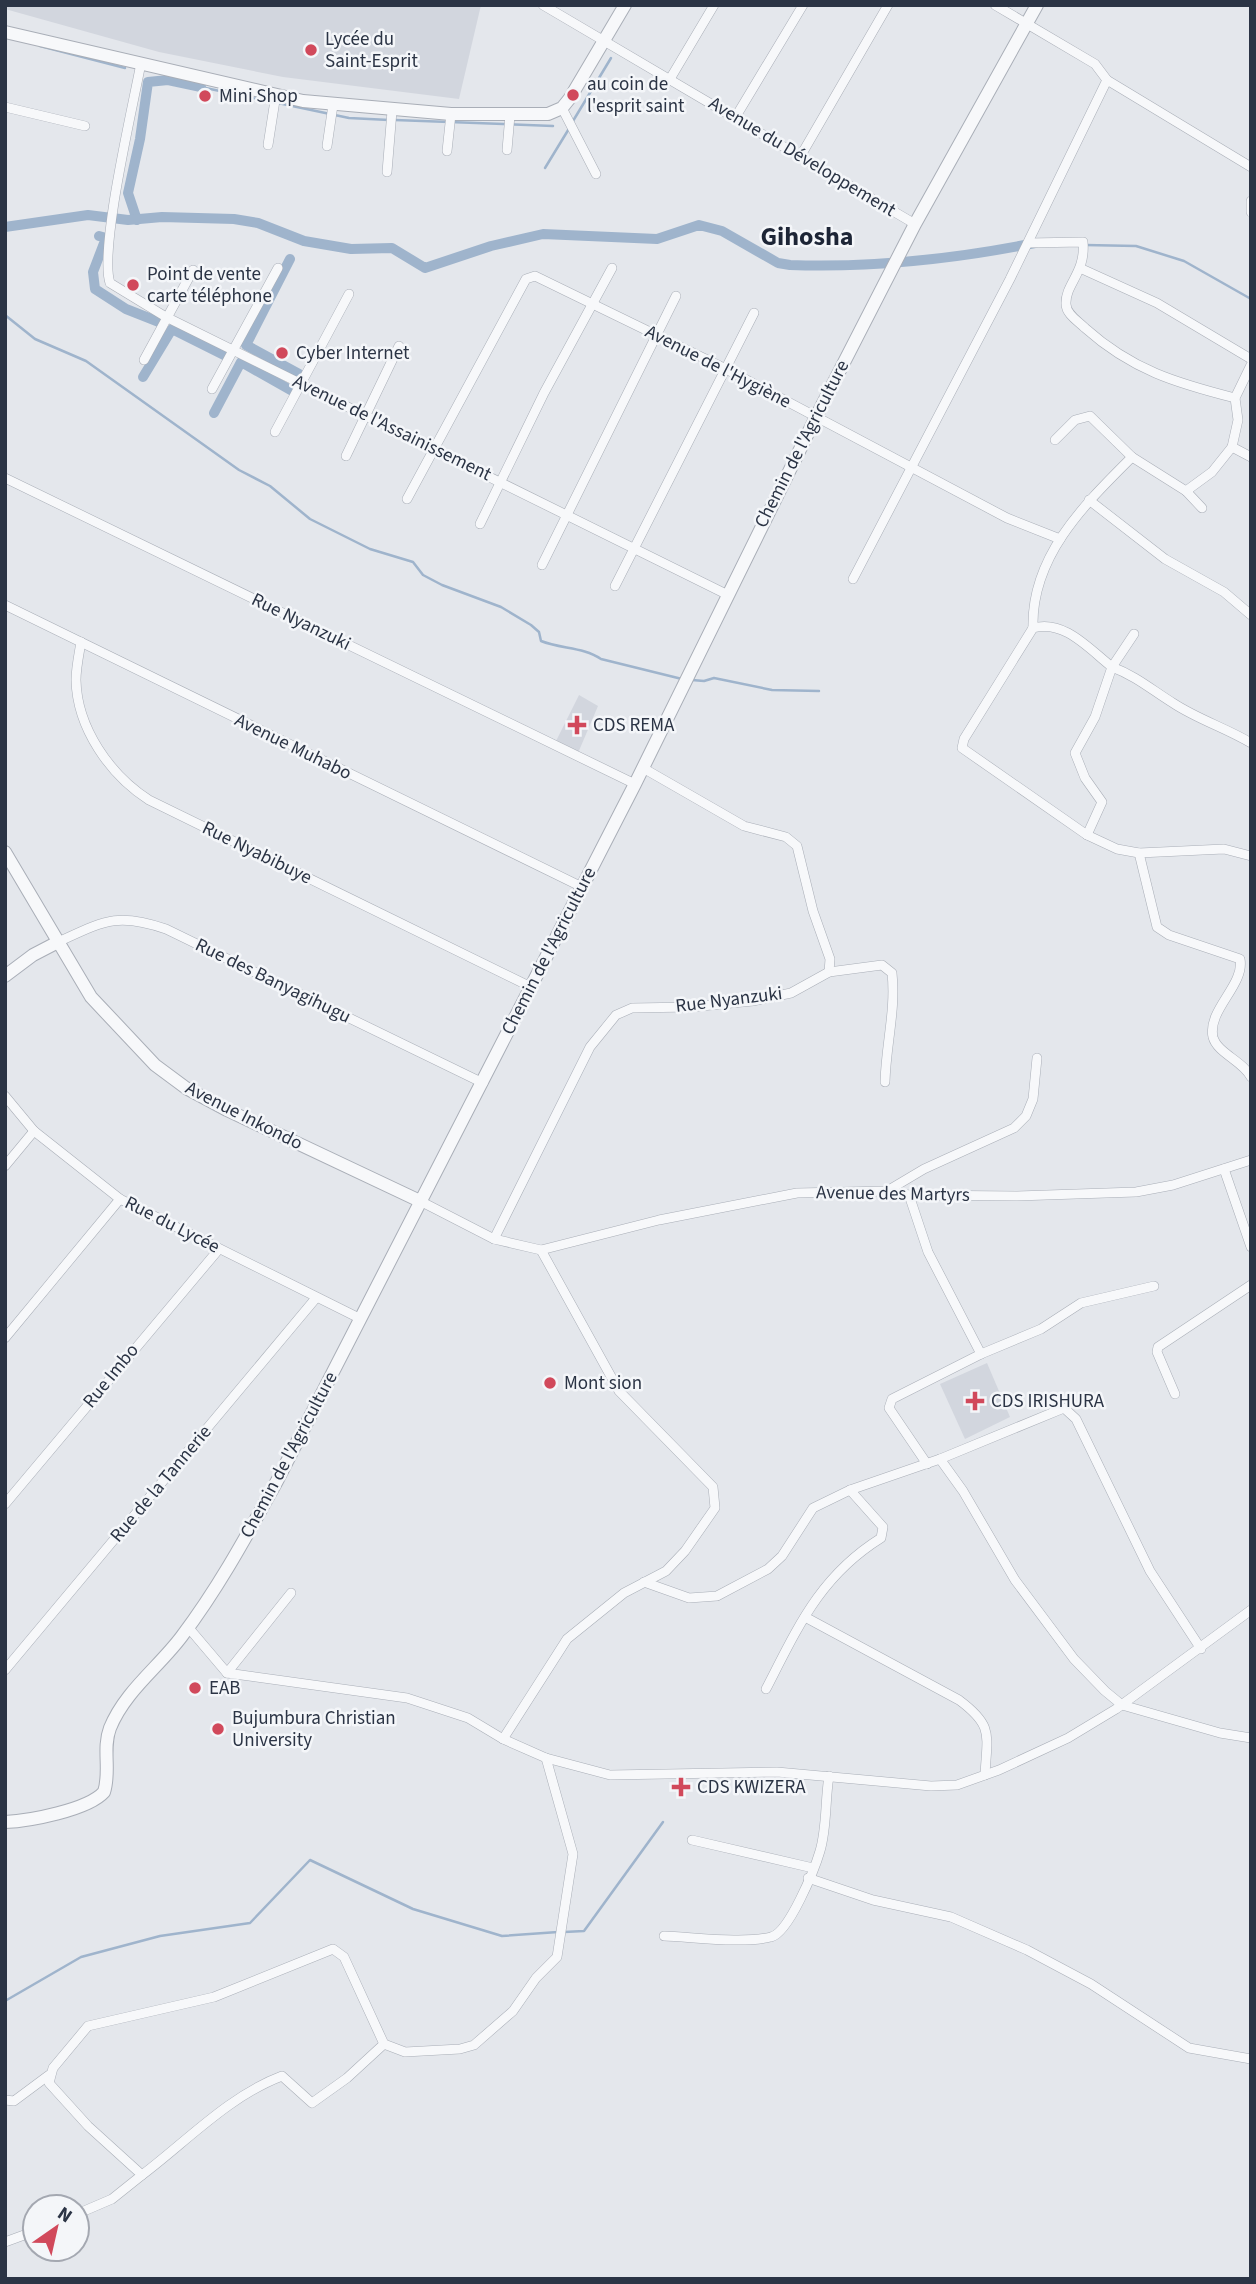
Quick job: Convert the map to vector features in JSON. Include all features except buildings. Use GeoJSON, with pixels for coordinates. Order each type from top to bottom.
{"type":"FeatureCollection","features":[{"type":"Feature","properties":{"kind":"street","name":"Avenue du Développement"},"geometry":{"type":"LineString","coordinates":[[543,5],[915,224]]}},
{"type":"Feature","properties":{"kind":"street"},"geometry":{"type":"LineString","coordinates":[[5,32],[333,105],[451,114],[548,114],[562,108],[625,5]]}},
{"type":"Feature","properties":{"kind":"street"},"geometry":{"type":"LineString","coordinates":[[670,79],[714,5]]}},
{"type":"Feature","properties":{"kind":"street"},"geometry":{"type":"LineString","coordinates":[[734,118],[803,5]]}},
{"type":"Feature","properties":{"kind":"street"},"geometry":{"type":"LineString","coordinates":[[800,158],[888,5]]}},
{"type":"Feature","properties":{"kind":"street"},"geometry":{"type":"LineString","coordinates":[[995,5],[1095,64],[1107,80],[1251,167]]}},
{"type":"Feature","properties":{"kind":"street","name":"Chemin de l'Agriculture"},"geometry":{"type":"LineString","coordinates":[[5,1822],[37,1818],[100,1796],[106,1786],[106,1743],[111,1727],[132,1691],[188,1627],[223,1579],[483,1083],[643,768],[726,594],[915,224],[1037,5]]}},
{"type":"Feature","properties":{"kind":"street","name":"Avenue de l'Assainissement"},"geometry":{"type":"LineString","coordinates":[[141,63],[106,270],[110,282],[122,292],[166,317],[726,594]]}},
{"type":"Feature","properties":{"kind":"street"},"geometry":{"type":"LineString","coordinates":[[853,579],[1028,243],[1107,80]]}},
{"type":"Feature","properties":{"kind":"street"},"geometry":{"type":"LineString","coordinates":[[268,145],[275,94]]}},
{"type":"Feature","properties":{"kind":"street"},"geometry":{"type":"LineString","coordinates":[[327,146],[333,105]]}},
{"type":"Feature","properties":{"kind":"street"},"geometry":{"type":"LineString","coordinates":[[5,107],[85,125]]}},
{"type":"Feature","properties":{"kind":"street"},"geometry":{"type":"LineString","coordinates":[[562,108],[596,174]]}},
{"type":"Feature","properties":{"kind":"street"},"geometry":{"type":"LineString","coordinates":[[387,172],[392,111]]}},
{"type":"Feature","properties":{"kind":"street"},"geometry":{"type":"LineString","coordinates":[[447,150],[451,114]]}},
{"type":"Feature","properties":{"kind":"street"},"geometry":{"type":"LineString","coordinates":[[507,150],[510,115]]}},
{"type":"Feature","properties":{"kind":"street"},"geometry":{"type":"LineString","coordinates":[[1251,201],[1251,212]]}},
{"type":"Feature","properties":{"kind":"street"},"geometry":{"type":"LineString","coordinates":[[1028,243],[1083,242],[1082,269],[1067,296],[1067,312],[1103,344],[1157,376],[1235,398]]}},
{"type":"Feature","properties":{"kind":"street"},"geometry":{"type":"LineString","coordinates":[[212,389],[278,268]]}},
{"type":"Feature","properties":{"kind":"street"},"geometry":{"type":"LineString","coordinates":[[480,524],[590,304],[612,268]]}},
{"type":"Feature","properties":{"kind":"street"},"geometry":{"type":"LineString","coordinates":[[1082,269],[1157,303],[1251,359]]}},
{"type":"Feature","properties":{"kind":"street"},"geometry":{"type":"LineString","coordinates":[[144,360],[193,270]]}},
{"type":"Feature","properties":{"kind":"street","name":"Avenue de l'Hygiène"},"geometry":{"type":"LineString","coordinates":[[407,499],[526,279],[535,276],[724,368],[911,464],[996,512],[1060,539]]}},
{"type":"Feature","properties":{"kind":"street"},"geometry":{"type":"LineString","coordinates":[[275,432],[349,294]]}},
{"type":"Feature","properties":{"kind":"street"},"geometry":{"type":"LineString","coordinates":[[542,565],[676,296]]}},
{"type":"Feature","properties":{"kind":"street"},"geometry":{"type":"LineString","coordinates":[[615,586],[754,313]]}},
{"type":"Feature","properties":{"kind":"street"},"geometry":{"type":"LineString","coordinates":[[346,456],[399,346]]}},
{"type":"Feature","properties":{"kind":"street"},"geometry":{"type":"LineString","coordinates":[[1186,491],[1212,472],[1231,447],[1238,419],[1235,398],[1251,365]]}},
{"type":"Feature","properties":{"kind":"street"},"geometry":{"type":"LineString","coordinates":[[1055,440],[1075,420],[1090,416],[1132,457],[1186,491],[1202,509]]}},
{"type":"Feature","properties":{"kind":"street"},"geometry":{"type":"LineString","coordinates":[[1231,447],[1251,457]]}},
{"type":"Feature","properties":{"kind":"street"},"geometry":{"type":"LineString","coordinates":[[1132,457],[1089,500],[1060,539],[1035,588],[1033,628],[964,739],[962,748],[1087,835],[1117,849],[1139,853],[1224,849],[1251,856]]}},
{"type":"Feature","properties":{"kind":"street","name":"Rue Nyanzuki"},"geometry":{"type":"LineString","coordinates":[[5,478],[635,784]]}},
{"type":"Feature","properties":{"kind":"street"},"geometry":{"type":"LineString","coordinates":[[1089,500],[1165,559],[1224,592],[1251,615]]}},
{"type":"Feature","properties":{"kind":"street","name":"Avenue Muhabo"},"geometry":{"type":"LineString","coordinates":[[5,605],[582,887]]}},
{"type":"Feature","properties":{"kind":"street"},"geometry":{"type":"LineString","coordinates":[[1033,628],[1054,626],[1065,630],[1112,667],[1135,676],[1174,704],[1223,726],[1251,743]]}},
{"type":"Feature","properties":{"kind":"street"},"geometry":{"type":"LineString","coordinates":[[1087,835],[1102,802],[1086,778],[1075,754],[1095,717],[1112,667],[1135,634]]}},
{"type":"Feature","properties":{"kind":"street","name":"Rue Nyabibuye"},"geometry":{"type":"LineString","coordinates":[[81,642],[76,680],[81,710],[109,765],[127,786],[149,800],[531,987]]}},
{"type":"Feature","properties":{"kind":"street"},"geometry":{"type":"LineString","coordinates":[[643,768],[744,826],[786,837],[797,846],[813,911],[830,958],[829,972],[882,965],[892,973],[895,1004],[887,1040],[886,1082]]}},
{"type":"Feature","properties":{"kind":"street","name":"Avenue Inkondo"},"geometry":{"type":"LineString","coordinates":[[5,852],[91,997],[155,1065],[186,1088],[422,1202]]}},
{"type":"Feature","properties":{"kind":"street"},"geometry":{"type":"LineString","coordinates":[[1139,853],[1157,927],[1169,935],[1240,959],[1239,972],[1213,1027],[1213,1038],[1240,1062],[1251,1077]]}},
{"type":"Feature","properties":{"kind":"street","name":"Rue des Banyagihugu"},"geometry":{"type":"LineString","coordinates":[[58,942],[118,918],[139,920],[166,929],[483,1083]]}},
{"type":"Feature","properties":{"kind":"street"},"geometry":{"type":"LineString","coordinates":[[5,976],[33,955],[58,942]]}},
{"type":"Feature","properties":{"kind":"street","name":"Rue Nyanzuki"},"geometry":{"type":"LineString","coordinates":[[494,1239],[590,1048],[616,1014],[632,1008],[691,1007],[753,1001],[792,993],[829,972]]}},
{"type":"Feature","properties":{"kind":"street"},"geometry":{"type":"LineString","coordinates":[[887,1191],[925,1169],[1014,1128],[1026,1116],[1033,1100],[1037,1058]]}},
{"type":"Feature","properties":{"kind":"street","name":"Rue du Lycée"},"geometry":{"type":"LineString","coordinates":[[5,1097],[34,1131],[120,1199],[361,1320]]}},
{"type":"Feature","properties":{"kind":"street"},"geometry":{"type":"LineString","coordinates":[[5,1166],[34,1131]]}},
{"type":"Feature","properties":{"kind":"street","name":"Avenue des Martyrs"},"geometry":{"type":"LineString","coordinates":[[422,1202],[494,1239],[541,1250],[659,1220],[785,1195],[887,1191],[909,1195],[1136,1192],[1173,1185],[1251,1160]]}},
{"type":"Feature","properties":{"kind":"street"},"geometry":{"type":"LineString","coordinates":[[1224,1169],[1251,1247]]}},
{"type":"Feature","properties":{"kind":"street"},"geometry":{"type":"LineString","coordinates":[[909,1195],[928,1252],[981,1354]]}},
{"type":"Feature","properties":{"kind":"street"},"geometry":{"type":"LineString","coordinates":[[5,1338],[120,1199]]}},
{"type":"Feature","properties":{"kind":"street","name":"Rue Imbo"},"geometry":{"type":"LineString","coordinates":[[5,1504],[219,1249]]}},
{"type":"Feature","properties":{"kind":"street"},"geometry":{"type":"LineString","coordinates":[[503,1739],[567,1639],[603,1608],[666,1571],[707,1522],[715,1508],[713,1487],[619,1391],[541,1250]]}},
{"type":"Feature","properties":{"kind":"street"},"geometry":{"type":"LineString","coordinates":[[1175,1394],[1159,1358],[1158,1347],[1251,1285]]}},
{"type":"Feature","properties":{"kind":"street"},"geometry":{"type":"LineString","coordinates":[[927,1464],[889,1404],[892,1399],[981,1354],[1041,1329],[1081,1303],[1154,1286]]}},
{"type":"Feature","properties":{"kind":"street","name":"Rue de la Tannerie"},"geometry":{"type":"LineString","coordinates":[[5,1670],[316,1298]]}},
{"type":"Feature","properties":{"kind":"street"},"geometry":{"type":"LineString","coordinates":[[644,1582],[689,1598],[717,1596],[768,1569],[782,1556],[813,1508],[850,1490],[940,1459],[1057,1409],[1071,1412],[1150,1571],[1201,1648]]}},
{"type":"Feature","properties":{"kind":"street"},"geometry":{"type":"LineString","coordinates":[[940,1459],[963,1491],[1015,1580],[1085,1672],[1122,1704],[1220,1733],[1251,1738]]}},
{"type":"Feature","properties":{"kind":"street"},"geometry":{"type":"LineString","coordinates":[[766,1689],[805,1617],[845,1563],[881,1538],[884,1532],[883,1527],[850,1490]]}},
{"type":"Feature","properties":{"kind":"street"},"geometry":{"type":"LineString","coordinates":[[227,1673],[291,1593]]}},
{"type":"Feature","properties":{"kind":"street"},"geometry":{"type":"LineString","coordinates":[[188,1627],[227,1673],[408,1698],[468,1718],[503,1739],[545,1758],[610,1775],[658,1776],[700,1771],[829,1776],[930,1786],[957,1785],[985,1776],[1068,1738],[1122,1704],[1251,1610]]}},
{"type":"Feature","properties":{"kind":"street"},"geometry":{"type":"LineString","coordinates":[[805,1617],[960,1700],[978,1714],[987,1733],[985,1776]]}},
{"type":"Feature","properties":{"kind":"street"},"geometry":{"type":"LineString","coordinates":[[5,2100],[14,2101],[49,2075],[88,2026],[214,1997],[333,1949],[341,1951],[384,2044],[405,2052],[460,2049],[474,2045],[513,2011],[536,1978],[557,1957],[573,1854],[545,1758]]}},
{"type":"Feature","properties":{"kind":"street"},"geometry":{"type":"LineString","coordinates":[[664,1936],[772,1937],[786,1925],[813,1868],[822,1841],[829,1776]]}},
{"type":"Feature","properties":{"kind":"street"},"geometry":{"type":"LineString","coordinates":[[692,1840],[813,1868]]}},
{"type":"Feature","properties":{"kind":"street"},"geometry":{"type":"LineString","coordinates":[[808,1878],[873,1900],[951,1917],[1027,1950],[1091,1984],[1189,2048],[1251,2059]]}},
{"type":"Feature","properties":{"kind":"street"},"geometry":{"type":"LineString","coordinates":[[91,2208],[112,2199],[198,2128],[265,2082],[282,2076],[312,2104],[384,2044]]}},
{"type":"Feature","properties":{"kind":"street"},"geometry":{"type":"LineString","coordinates":[[49,2075],[49,2083],[67,2105],[142,2175]]}},
{"type":"Feature","properties":{"kind":"shaded area","name":"Lycée du Saint-Esprit"},"geometry":{"type":"Polygon","coordinates":[[[5,5],[481,5],[459,99],[283,77],[159,52],[5,9],[5,5]]]}},
{"type":"Feature","properties":{"kind":"shaded area","name":"CDS REMA"},"geometry":{"type":"Polygon","coordinates":[[[579,695],[598,706],[578,753],[555,743],[579,695]]]}},
{"type":"Feature","properties":{"kind":"shaded area","name":"CDS IRISHURA"},"geometry":{"type":"Polygon","coordinates":[[[987,1363],[1010,1417],[965,1439],[940,1384],[987,1363]]]}},
{"type":"Feature","properties":{"kind":"waterway"},"geometry":{"type":"LineString","coordinates":[[40,46],[125,68]]}},
{"type":"Feature","properties":{"kind":"waterway"},"geometry":{"type":"LineString","coordinates":[[573,121],[611,58]]}},
{"type":"Feature","properties":{"kind":"waterway"},"geometry":{"type":"LineString","coordinates":[[137,220],[128,193],[140,139],[148,82],[168,80],[201,87]]}},
{"type":"Feature","properties":{"kind":"waterway"},"geometry":{"type":"LineString","coordinates":[[201,87],[271,102]]}},
{"type":"Feature","properties":{"kind":"waterway"},"geometry":{"type":"LineString","coordinates":[[278,103],[349,118],[389,120]]}},
{"type":"Feature","properties":{"kind":"waterway"},"geometry":{"type":"LineString","coordinates":[[395,120],[553,126]]}},
{"type":"Feature","properties":{"kind":"waterway"},"geometry":{"type":"LineString","coordinates":[[545,168],[570,127]]}},
{"type":"Feature","properties":{"kind":"waterway"},"geometry":{"type":"LineString","coordinates":[[5,227],[88,215],[128,220],[162,217],[234,219],[258,223],[304,241],[351,249],[392,248],[425,268],[491,246],[543,234],[657,239],[699,225],[722,231],[778,263],[790,265],[913,261],[1035,243]]}},
{"type":"Feature","properties":{"kind":"waterway"},"geometry":{"type":"LineString","coordinates":[[99,236],[106,238],[93,272],[95,289],[126,309],[159,322]]}},
{"type":"Feature","properties":{"kind":"waterway"},"geometry":{"type":"LineString","coordinates":[[1085,245],[1136,246],[1184,261],[1251,299]]}},
{"type":"Feature","properties":{"kind":"waterway"},"geometry":{"type":"LineString","coordinates":[[290,259],[246,345],[299,374]]}},
{"type":"Feature","properties":{"kind":"waterway"},"geometry":{"type":"LineString","coordinates":[[5,315],[35,339],[86,361],[239,470],[270,486],[310,519],[370,549],[413,562],[423,575],[442,585],[501,607],[531,625],[539,632],[541,641],[682,679]]}},
{"type":"Feature","properties":{"kind":"waterway"},"geometry":{"type":"LineString","coordinates":[[143,377],[172,329],[226,356]]}},
{"type":"Feature","properties":{"kind":"waterway"},"geometry":{"type":"LineString","coordinates":[[214,413],[241,362],[294,392]]}},
{"type":"Feature","properties":{"kind":"waterway"},"geometry":{"type":"LineString","coordinates":[[692,680],[714,678],[772,690],[819,691]]}},
{"type":"Feature","properties":{"kind":"waterway"},"geometry":{"type":"LineString","coordinates":[[564,1932],[584,1931],[663,1822]]}},
{"type":"Feature","properties":{"kind":"waterway"},"geometry":{"type":"LineString","coordinates":[[5,2001],[81,1957],[160,1936],[250,1923],[310,1860],[413,1909],[502,1936],[558,1932]]}},
{"type":"Feature","properties":{"kind":"place","name":"Lycée du Saint-Esprit"},"geometry":{"type":"Point","coordinates":[311,50]}},
{"type":"Feature","properties":{"kind":"place","name":"au coin de l'esprit saint"},"geometry":{"type":"Point","coordinates":[573,95]}},
{"type":"Feature","properties":{"kind":"place","name":"Mini Shop"},"geometry":{"type":"Point","coordinates":[205,96]}},
{"type":"Feature","properties":{"kind":"place","name":"Point de vente carte téléphone"},"geometry":{"type":"Point","coordinates":[133,285]}},
{"type":"Feature","properties":{"kind":"place","name":"Cyber Internet"},"geometry":{"type":"Point","coordinates":[282,353]}},
{"type":"Feature","properties":{"kind":"place","name":"CDS REMA"},"geometry":{"type":"Point","coordinates":[577,725]}},
{"type":"Feature","properties":{"kind":"place","name":"Mont sion"},"geometry":{"type":"Point","coordinates":[550,1383]}},
{"type":"Feature","properties":{"kind":"place","name":"CDS IRISHURA"},"geometry":{"type":"Point","coordinates":[975,1401]}},
{"type":"Feature","properties":{"kind":"place","name":"EAB"},"geometry":{"type":"Point","coordinates":[195,1688]}},
{"type":"Feature","properties":{"kind":"place","name":"Bujumbura Christian University"},"geometry":{"type":"Point","coordinates":[218,1729]}},
{"type":"Feature","properties":{"kind":"place","name":"CDS KWIZERA"},"geometry":{"type":"Point","coordinates":[681,1787]}},
{"type":"Feature","properties":{"kind":"district","name":"Gihosha"},"geometry":{"type":"Point","coordinates":[807,236]}}]}
